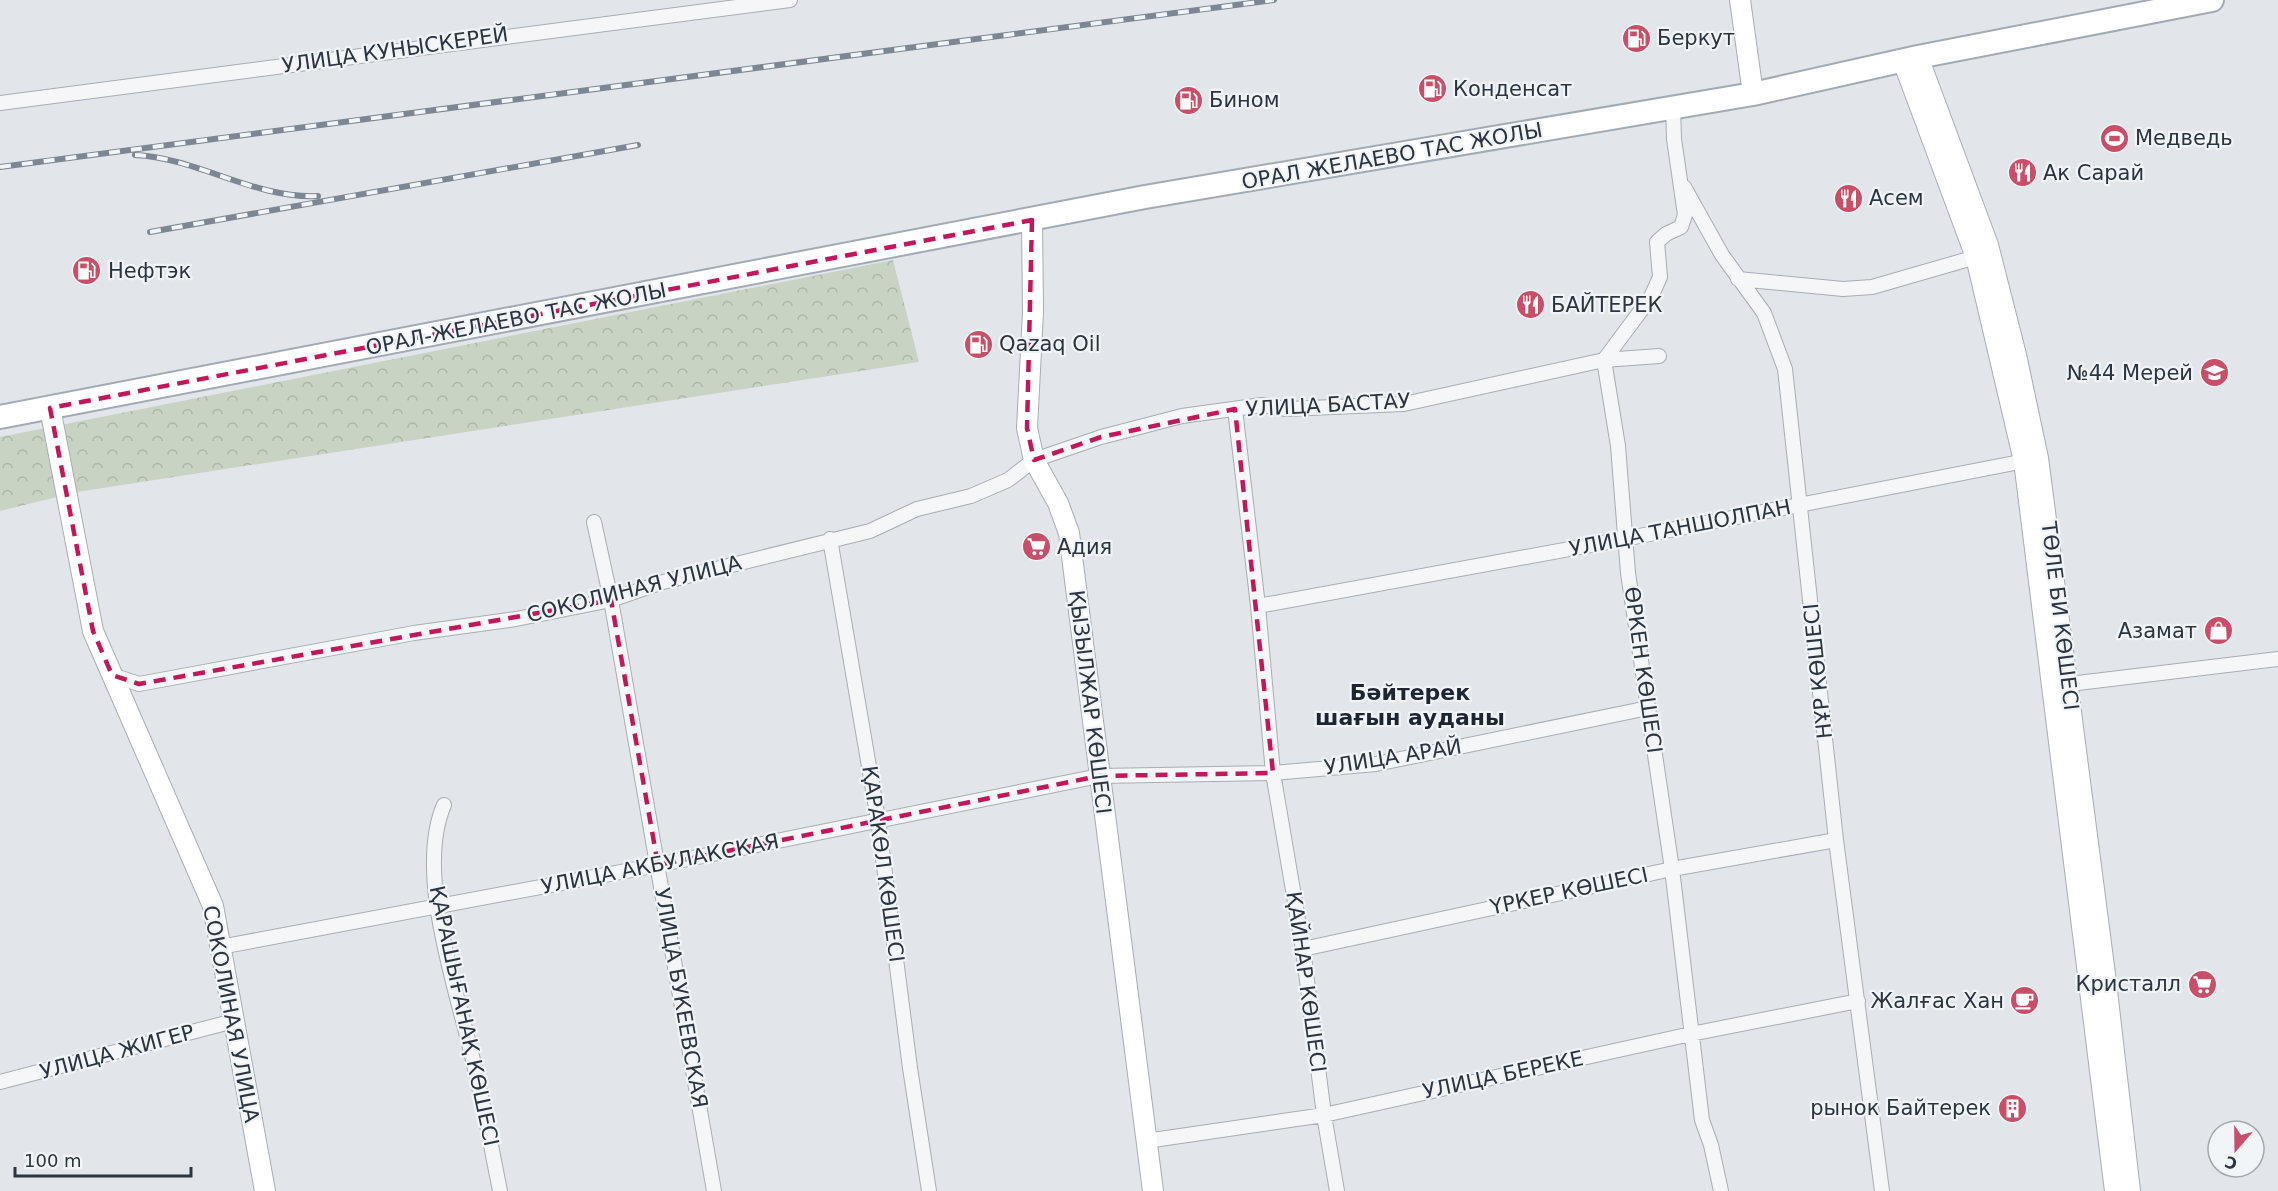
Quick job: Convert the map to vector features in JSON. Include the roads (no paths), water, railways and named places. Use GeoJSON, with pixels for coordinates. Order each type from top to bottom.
{"type":"FeatureCollection","features":[{"type":"Feature","properties":{"kind":"main road"},"geometry":{"type":"LineString","coordinates":[[1740,0],[1753,94],[1911,59],[2212,0]]}},
{"type":"Feature","properties":{"kind":"main road","name":"ТӨЛЕ БИ КӨШЕСІ"},"geometry":{"type":"LineString","coordinates":[[1911,59],[1976,257],[2031,460]]}},
{"type":"Feature","properties":{"kind":"main road","name":"ТӨЛЕ БИ КӨШЕСІ"},"geometry":{"type":"LineString","coordinates":[[1911,59],[1988,245],[2016,355],[2130,1191]]}},
{"type":"Feature","properties":{"kind":"main road","name":"ОРАЛ ЖЕЛАЕВО ТАС ЖОЛЫ"},"geometry":{"type":"LineString","coordinates":[[1032,220],[1145,197],[1753,94]]}},
{"type":"Feature","properties":{"kind":"main road","name":"ОРАЛ-ЖЕЛАЕВО ТАС ЖОЛЫ"},"geometry":{"type":"LineString","coordinates":[[0,417],[1032,220]]}},
{"type":"Feature","properties":{"kind":"main road","name":"ҚЫЗЫЛЖАР КӨШЕСІ"},"geometry":{"type":"LineString","coordinates":[[1032,220],[1033,312],[1027,428],[1034,460],[1058,503],[1069,533],[1153,1191]]}},
{"type":"Feature","properties":{"kind":"main road","name":"СОКОЛИНАЯ УЛИЦА"},"geometry":{"type":"LineString","coordinates":[[50,408],[93,631],[213,906],[265,1191]]}},
{"type":"Feature","properties":{"kind":"main road","name":"ТӨЛЕ БИ КӨШЕСІ"},"geometry":{"type":"LineString","coordinates":[[2061,685],[2115,1191]]}},
{"type":"Feature","properties":{"kind":"street","name":"УЛИЦА КУНЫСКЕРЕЙ"},"geometry":{"type":"LineString","coordinates":[[0,103],[790,0]]}},
{"type":"Feature","properties":{"kind":"street"},"geometry":{"type":"LineString","coordinates":[[1604,360],[1651,297],[1660,277],[1657,242],[1681,226],[1685,215],[1678,177],[1673,107]]}},
{"type":"Feature","properties":{"kind":"street","name":"НҰР КӨШЕСІ"},"geometry":{"type":"LineString","coordinates":[[1678,177],[1738,279],[1764,314],[1785,369],[1836,840],[1882,1191]]}},
{"type":"Feature","properties":{"kind":"street"},"geometry":{"type":"LineString","coordinates":[[1738,279],[1843,289],[1872,287],[1976,257]]}},
{"type":"Feature","properties":{"kind":"street","name":"УЛИЦА БАСТАУ"},"geometry":{"type":"LineString","coordinates":[[1034,460],[1101,437],[1182,416],[1262,405],[1286,409],[1404,404],[1604,360],[1659,356]]}},
{"type":"Feature","properties":{"kind":"street","name":"ӨРКЕН КӨШЕСІ"},"geometry":{"type":"LineString","coordinates":[[1604,360],[1618,446],[1624,539],[1672,869],[1702,1120],[1711,1145],[1721,1191]]}},
{"type":"Feature","properties":{"kind":"street","name":"ҚАЙНАР КӨШЕСІ"},"geometry":{"type":"LineString","coordinates":[[1235,409],[1258,606],[1274,773],[1303,949],[1324,1115],[1337,1191]]}},
{"type":"Feature","properties":{"kind":"street","name":"СОКОЛИНАЯ УЛИЦА"},"geometry":{"type":"LineString","coordinates":[[112,675],[139,684],[274,661],[414,633],[516,619],[610,600],[663,582],[830,539],[870,531],[917,509],[971,496],[1008,480],[1034,460]]}},
{"type":"Feature","properties":{"kind":"street","name":"УЛИЦА ТАНШОЛПАН"},"geometry":{"type":"LineString","coordinates":[[1258,606],[1624,539],[2031,460]]}},
{"type":"Feature","properties":{"kind":"street","name":"УЛИЦА БУКЕЕВСКАЯ"},"geometry":{"type":"LineString","coordinates":[[594,522],[658,865],[714,1191]]}},
{"type":"Feature","properties":{"kind":"street","name":"ҚАРАКӨЛ КӨШЕСІ"},"geometry":{"type":"LineString","coordinates":[[830,539],[878,819],[929,1191]]}},
{"type":"Feature","properties":{"kind":"street"},"geometry":{"type":"LineString","coordinates":[[2061,685],[2278,659]]}},
{"type":"Feature","properties":{"kind":"street","name":"УЛИЦА АРАЙ"},"geometry":{"type":"LineString","coordinates":[[1099,776],[1274,773],[1376,764],[1648,708]]}},
{"type":"Feature","properties":{"kind":"street","name":"УЛИЦА АКБУЛАКСКАЯ"},"geometry":{"type":"LineString","coordinates":[[220,947],[437,908],[1099,776]]}},
{"type":"Feature","properties":{"kind":"street","name":"ҚАРАШЫҒАНАҚ КӨШЕСІ"},"geometry":{"type":"LineString","coordinates":[[444,806],[439,816],[434,866],[437,908],[473,1060],[500,1191]]}},
{"type":"Feature","properties":{"kind":"street","name":"ҮРКЕР КӨШЕСІ"},"geometry":{"type":"LineString","coordinates":[[1303,949],[1672,869],[1836,840]]}},
{"type":"Feature","properties":{"kind":"street","name":"УЛИЦА БЕРЕКЕ"},"geometry":{"type":"LineString","coordinates":[[1146,1141],[1324,1115],[1691,1034],[1858,1001]]}},
{"type":"Feature","properties":{"kind":"street","name":"УЛИЦА ЖИГЕР"},"geometry":{"type":"LineString","coordinates":[[0,1082],[234,1022]]}},
{"type":"Feature","properties":{"kind":"railway"},"geometry":{"type":"LineString","coordinates":[[0,167],[1274,0]]}},
{"type":"Feature","properties":{"kind":"railway"},"geometry":{"type":"LineString","coordinates":[[150,232],[638,145]]}},
{"type":"Feature","properties":{"kind":"railway"},"geometry":{"type":"LineString","coordinates":[[135,155],[181,163],[271,191],[318,196]]}},
{"type":"Feature","properties":{"kind":"place","name":"Беркут"},"geometry":{"type":"Point","coordinates":[1636,38]}},
{"type":"Feature","properties":{"kind":"place","name":"Конденсат"},"geometry":{"type":"Point","coordinates":[1432,89]}},
{"type":"Feature","properties":{"kind":"place","name":"Бином"},"geometry":{"type":"Point","coordinates":[1188,100]}},
{"type":"Feature","properties":{"kind":"place","name":"Медведь"},"geometry":{"type":"Point","coordinates":[2114,138]}},
{"type":"Feature","properties":{"kind":"place","name":"Ак Сарай"},"geometry":{"type":"Point","coordinates":[2022,173]}},
{"type":"Feature","properties":{"kind":"place","name":"Асем"},"geometry":{"type":"Point","coordinates":[1848,198]}},
{"type":"Feature","properties":{"kind":"place","name":"Нефтэк"},"geometry":{"type":"Point","coordinates":[87,271]}},
{"type":"Feature","properties":{"kind":"place","name":"БАЙТЕРЕК"},"geometry":{"type":"Point","coordinates":[1530,305]}},
{"type":"Feature","properties":{"kind":"place","name":"Qazaq Oil"},"geometry":{"type":"Point","coordinates":[978,344]}},
{"type":"Feature","properties":{"kind":"place","name":"№44 Мерей"},"geometry":{"type":"Point","coordinates":[2214,373]}},
{"type":"Feature","properties":{"kind":"place","name":"Адия"},"geometry":{"type":"Point","coordinates":[1036,547]}},
{"type":"Feature","properties":{"kind":"place","name":"Азамат"},"geometry":{"type":"Point","coordinates":[2218,631]}},
{"type":"Feature","properties":{"kind":"place","name":"Кристалл"},"geometry":{"type":"Point","coordinates":[2202,984]}},
{"type":"Feature","properties":{"kind":"place","name":"Жалғас Хан"},"geometry":{"type":"Point","coordinates":[2025,1001]}},
{"type":"Feature","properties":{"kind":"place","name":"рынок Байтерек"},"geometry":{"type":"Point","coordinates":[2012,1108]}},
{"type":"Feature","properties":{"kind":"district","name":"Бәйтерек шағын ауданы"},"geometry":{"type":"Point","coordinates":[1410,704]}}]}
